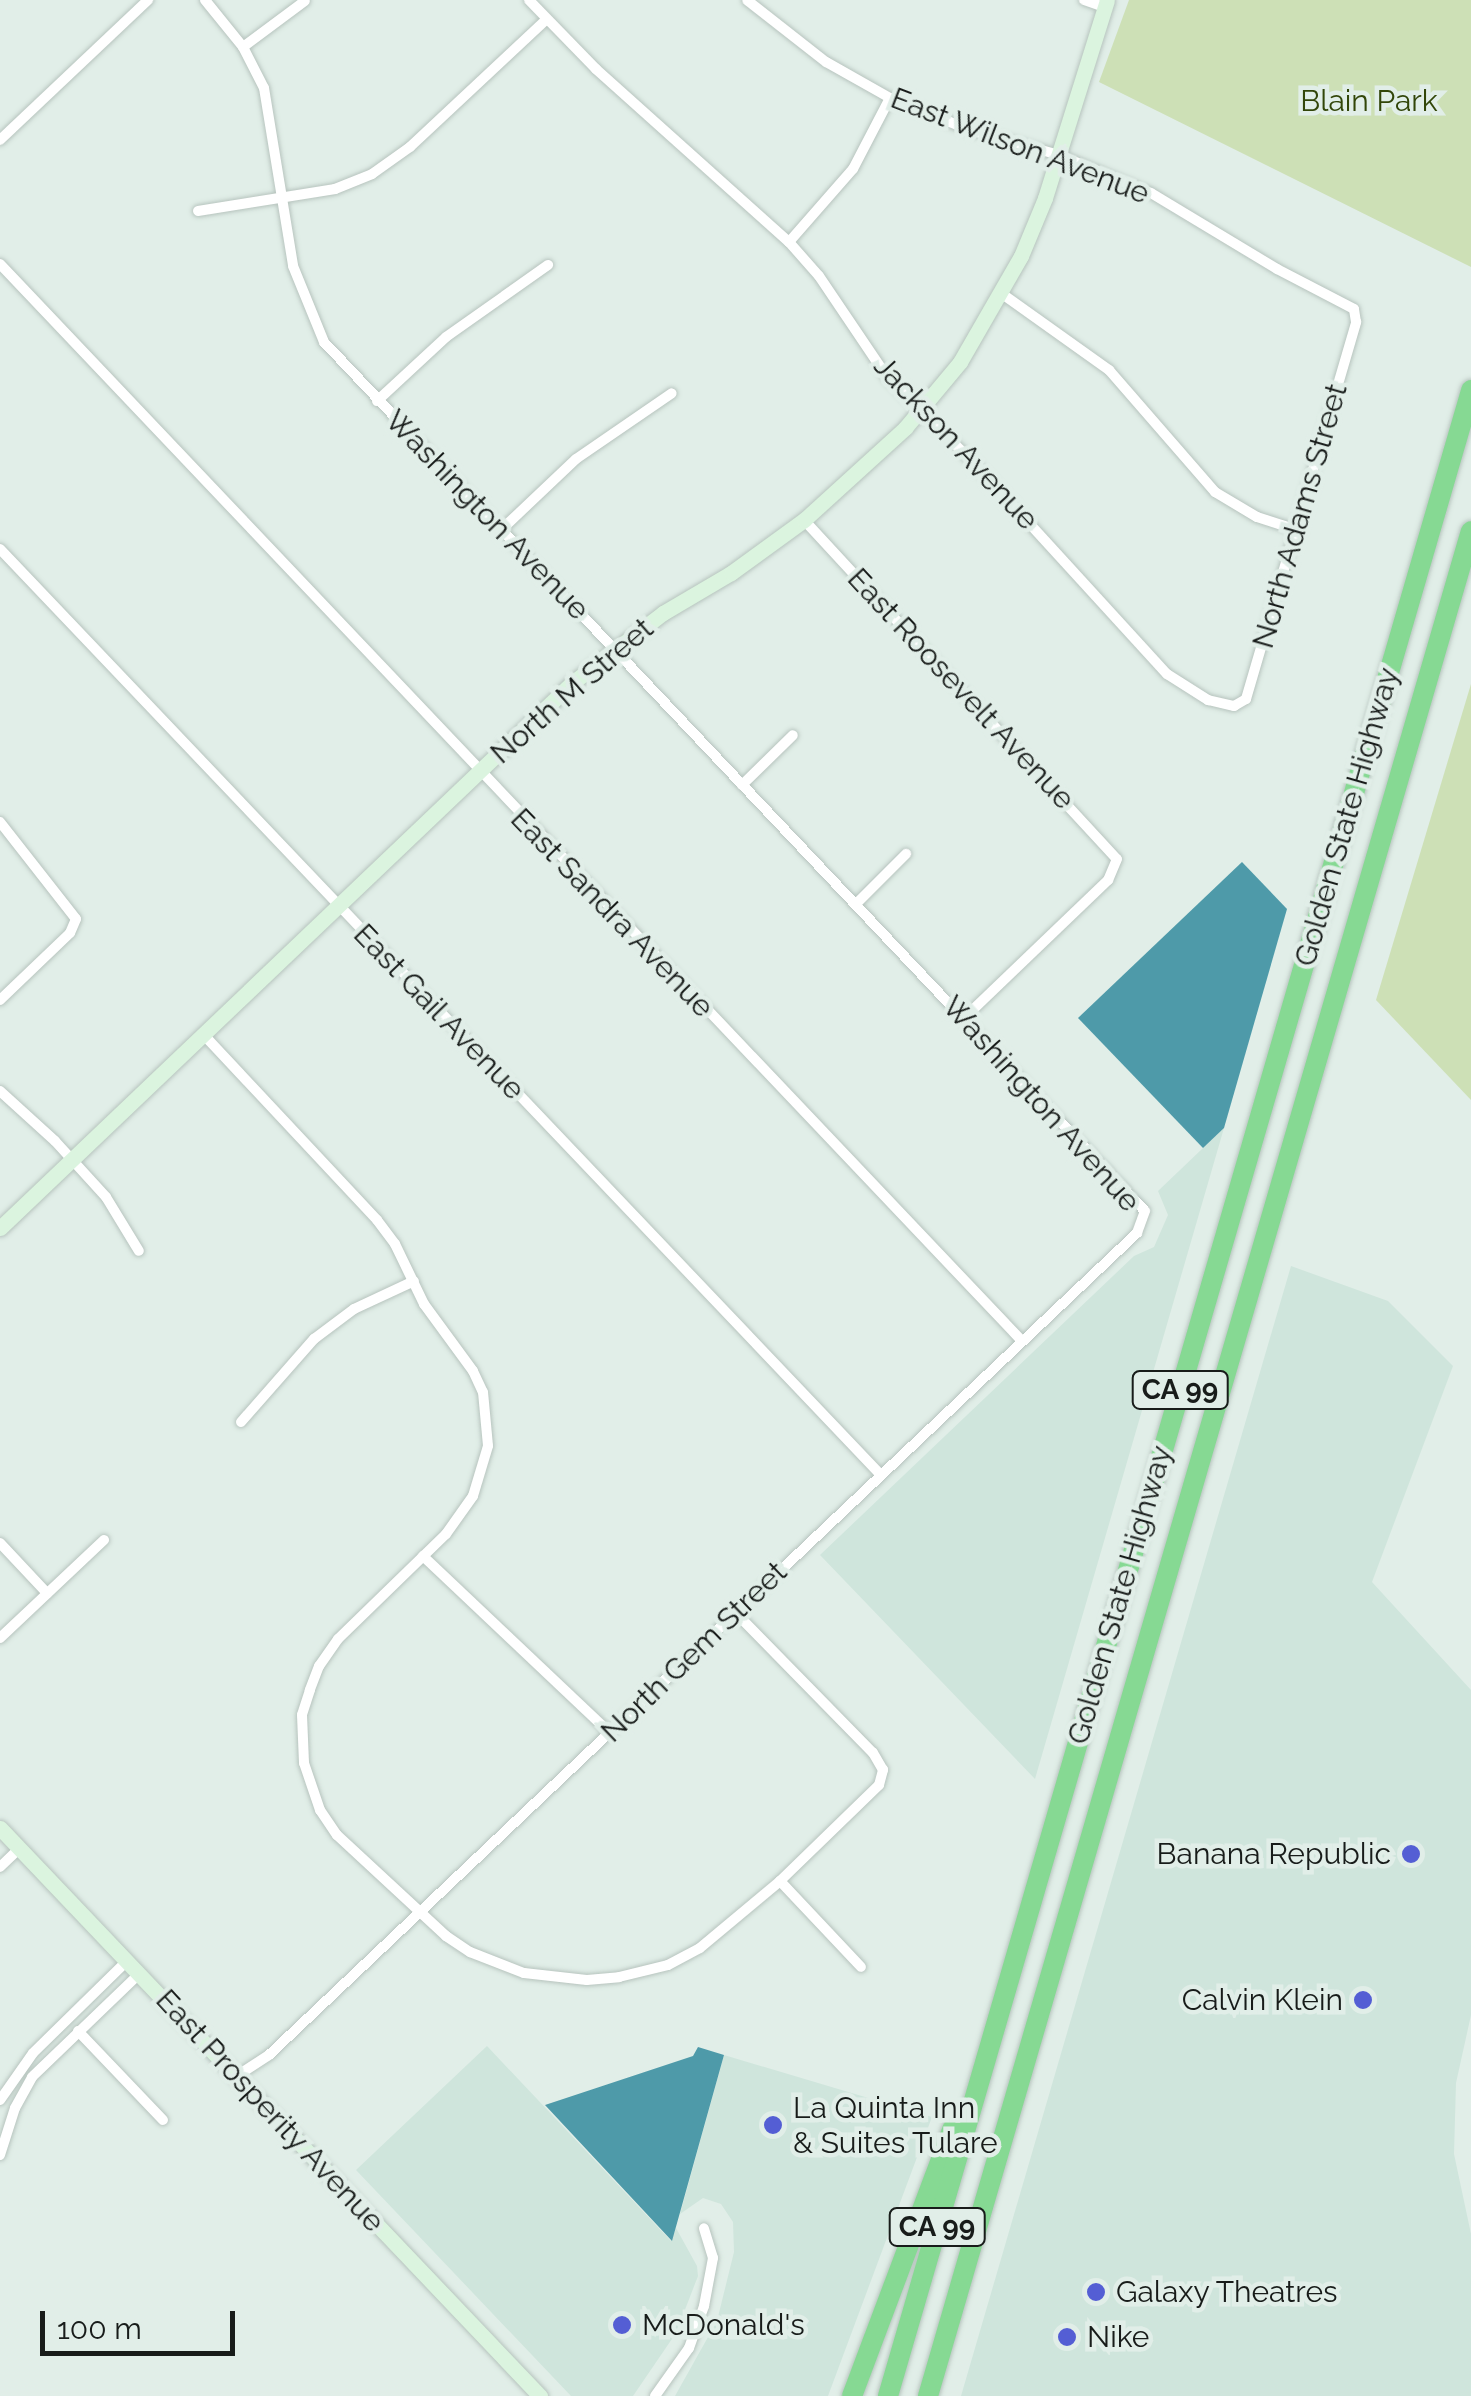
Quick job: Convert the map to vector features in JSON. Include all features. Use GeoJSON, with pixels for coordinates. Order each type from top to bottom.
{"type":"FeatureCollection","features":[{"type":"Feature","properties":{"kind":"highway","name":"Golden State Highway"},"geometry":{"type":"LineString","coordinates":[[888,2396],[1471,390]]}},
{"type":"Feature","properties":{"kind":"highway","name":"Golden State Highway"},"geometry":{"type":"LineString","coordinates":[[928,2396],[1471,530]]}},
{"type":"Feature","properties":{"kind":"highway"},"geometry":{"type":"LineString","coordinates":[[852,2396],[958,2116],[986,2058]]}},
{"type":"Feature","properties":{"kind":"highway"},"geometry":{"type":"LineString","coordinates":[[942,2396],[951,2356],[953,2312]]}},
{"type":"Feature","properties":{"kind":"street"},"geometry":{"type":"LineString","coordinates":[[0,140],[148,0]]}},
{"type":"Feature","properties":{"kind":"street","name":"Washington Avenue"},"geometry":{"type":"LineString","coordinates":[[204,0],[243,47],[270,109],[293,266],[312,323],[324,342],[1140,1203],[1144,1220]]}},
{"type":"Feature","properties":{"kind":"street","name":"Jackson Avenue"},"geometry":{"type":"LineString","coordinates":[[529,0],[606,78],[789,242],[828,289],[887,377],[986,476],[1168,674],[1188,690],[1223,705]]}},
{"type":"Feature","properties":{"kind":"street","name":"East Wilson Avenue"},"geometry":{"type":"LineString","coordinates":[[747,0],[826,62],[890,98],[970,130],[1059,155],[1166,201],[1277,269],[1354,309]]}},
{"type":"Feature","properties":{"kind":"street"},"geometry":{"type":"LineString","coordinates":[[1084,0],[1106,4]]}},
{"type":"Feature","properties":{"kind":"street"},"geometry":{"type":"LineString","coordinates":[[243,47],[305,2]]}},
{"type":"Feature","properties":{"kind":"street","name":"North M Street"},"geometry":{"type":"LineString","coordinates":[[0,1228],[336,904],[616,648],[804,520],[862,472],[920,411],[960,362],[1002,294],[1029,238],[1106,4]]}},
{"type":"Feature","properties":{"kind":"street"},"geometry":{"type":"LineString","coordinates":[[198,211],[335,190],[390,162],[547,19]]}},
{"type":"Feature","properties":{"kind":"street"},"geometry":{"type":"LineString","coordinates":[[789,242],[853,169],[890,98]]}},
{"type":"Feature","properties":{"kind":"street","name":"East Sandra Avenue"},"geometry":{"type":"LineString","coordinates":[[0,264],[478,772],[1022,1340]]}},
{"type":"Feature","properties":{"kind":"street"},"geometry":{"type":"LineString","coordinates":[[377,401],[446,337],[548,265]]}},
{"type":"Feature","properties":{"kind":"street"},"geometry":{"type":"LineString","coordinates":[[1002,294],[1110,370],[1215,492],[1257,518],[1294,529]]}},
{"type":"Feature","properties":{"kind":"street","name":"North Adams Street"},"geometry":{"type":"LineString","coordinates":[[1223,705],[1234,706],[1246,699],[1253,684],[1356,322],[1354,309]]}},
{"type":"Feature","properties":{"kind":"street"},"geometry":{"type":"LineString","coordinates":[[500,530],[576,459],[672,393]]}},
{"type":"Feature","properties":{"kind":"street","name":"East Roosevelt Avenue"},"geometry":{"type":"LineString","coordinates":[[804,520],[1110,846],[1117,859],[1108,880],[963,1019]]}},
{"type":"Feature","properties":{"kind":"street","name":"East Gail Avenue"},"geometry":{"type":"LineString","coordinates":[[0,550],[880,1474]]}},
{"type":"Feature","properties":{"kind":"street"},"geometry":{"type":"LineString","coordinates":[[742,784],[793,735]]}},
{"type":"Feature","properties":{"kind":"street"},"geometry":{"type":"LineString","coordinates":[[0,822],[76,920],[70,933],[0,1000]]}},
{"type":"Feature","properties":{"kind":"street"},"geometry":{"type":"LineString","coordinates":[[856,904],[906,854]]}},
{"type":"Feature","properties":{"kind":"street"},"geometry":{"type":"LineString","coordinates":[[202,1034],[377,1220],[424,1304],[474,1370],[482,1392],[488,1446],[473,1496],[423,1556],[338,1640],[319,1666],[302,1715],[310,1787],[337,1835],[458,1944],[524,1973],[588,1980],[668,1965],[700,1948],[780,1881],[879,1785],[883,1770],[873,1754],[735,1612]]}},
{"type":"Feature","properties":{"kind":"street"},"geometry":{"type":"LineString","coordinates":[[0,1091],[71,1160],[122,1218],[139,1251]]}},
{"type":"Feature","properties":{"kind":"street","name":"North Gem Street"},"geometry":{"type":"LineString","coordinates":[[237,2076],[269,2055],[421,1912],[1137,1232],[1144,1220]]}},
{"type":"Feature","properties":{"kind":"street"},"geometry":{"type":"LineString","coordinates":[[241,1422],[314,1339],[354,1310],[414,1281]]}},
{"type":"Feature","properties":{"kind":"street"},"geometry":{"type":"LineString","coordinates":[[0,1638],[104,1540]]}},
{"type":"Feature","properties":{"kind":"street"},"geometry":{"type":"LineString","coordinates":[[0,1543],[47,1593]]}},
{"type":"Feature","properties":{"kind":"street"},"geometry":{"type":"LineString","coordinates":[[423,1556],[610,1733]]}},
{"type":"Feature","properties":{"kind":"street","name":"East Prosperity Avenue"},"geometry":{"type":"LineString","coordinates":[[0,1828],[540,2396]]}},
{"type":"Feature","properties":{"kind":"street"},"geometry":{"type":"LineString","coordinates":[[0,1866],[20,1848]]}},
{"type":"Feature","properties":{"kind":"street"},"geometry":{"type":"LineString","coordinates":[[780,1881],[860,1967]]}},
{"type":"Feature","properties":{"kind":"street"},"geometry":{"type":"LineString","coordinates":[[0,2100],[32,2053],[128,1960]]}},
{"type":"Feature","properties":{"kind":"street"},"geometry":{"type":"LineString","coordinates":[[0,2155],[23,2092],[44,2062],[140,1973]]}},
{"type":"Feature","properties":{"kind":"street"},"geometry":{"type":"LineString","coordinates":[[78,2031],[163,2120]]}},
{"type":"Feature","properties":{"kind":"street"},"geometry":{"type":"LineString","coordinates":[[655,2396],[688,2348],[704,2306],[714,2258],[704,2228]]}},
{"type":"Feature","properties":{"kind":"shaded area"},"geometry":{"type":"Polygon","coordinates":[[[1224,1128],[1035,1779],[820,1555],[1134,1256],[1154,1247],[1168,1215],[1158,1191],[1224,1128]]]}},
{"type":"Feature","properties":{"kind":"shaded area"},"geometry":{"type":"Polygon","coordinates":[[[1291,1266],[1388,1301],[1453,1366],[1372,1582],[1471,1690],[1471,2015],[1456,2083],[1454,2154],[1471,2234],[1471,2396],[961,2396],[1291,1266]]]}},
{"type":"Feature","properties":{"kind":"shaded area"},"geometry":{"type":"Polygon","coordinates":[[[487,2046],[671,2241],[676,2228],[697,2266],[698,2276],[676,2333],[633,2396],[571,2396],[356,2170],[487,2046]]]}},
{"type":"Feature","properties":{"kind":"shaded area"},"geometry":{"type":"Polygon","coordinates":[[[724,2055],[932,2117],[828,2396],[675,2396],[717,2321],[734,2252],[733,2222],[721,2204],[703,2198],[680,2214],[724,2055]]]}},
{"type":"Feature","properties":{"kind":"green space","name":"Blain Park"},"geometry":{"type":"Polygon","coordinates":[[[1129,0],[1471,0],[1471,267],[1099,82],[1129,0]]]}},
{"type":"Feature","properties":{"kind":"green space"},"geometry":{"type":"Polygon","coordinates":[[[1471,684],[1471,1100],[1376,1000],[1471,684]]]}},
{"type":"Feature","properties":{"kind":"water"},"geometry":{"type":"Polygon","coordinates":[[[1242,862],[1287,909],[1224,1128],[1203,1148],[1078,1018],[1242,862]]]}},
{"type":"Feature","properties":{"kind":"water"},"geometry":{"type":"Polygon","coordinates":[[[698,2047],[724,2055],[672,2241],[545,2105],[693,2056],[698,2047]]]}},
{"type":"Feature","properties":{"kind":"place","name":"Banana Republic"},"geometry":{"type":"Point","coordinates":[1411,1854]}},
{"type":"Feature","properties":{"kind":"place","name":"Calvin Klein"},"geometry":{"type":"Point","coordinates":[1363,2000]}},
{"type":"Feature","properties":{"kind":"place","name":"La Quinta Inn & Suites Tulare"},"geometry":{"type":"Point","coordinates":[773,2125]}},
{"type":"Feature","properties":{"kind":"place","name":"Galaxy Theatres"},"geometry":{"type":"Point","coordinates":[1096,2292]}},
{"type":"Feature","properties":{"kind":"place","name":"McDonald's"},"geometry":{"type":"Point","coordinates":[622,2325]}},
{"type":"Feature","properties":{"kind":"place","name":"Nike"},"geometry":{"type":"Point","coordinates":[1067,2337]}}]}
